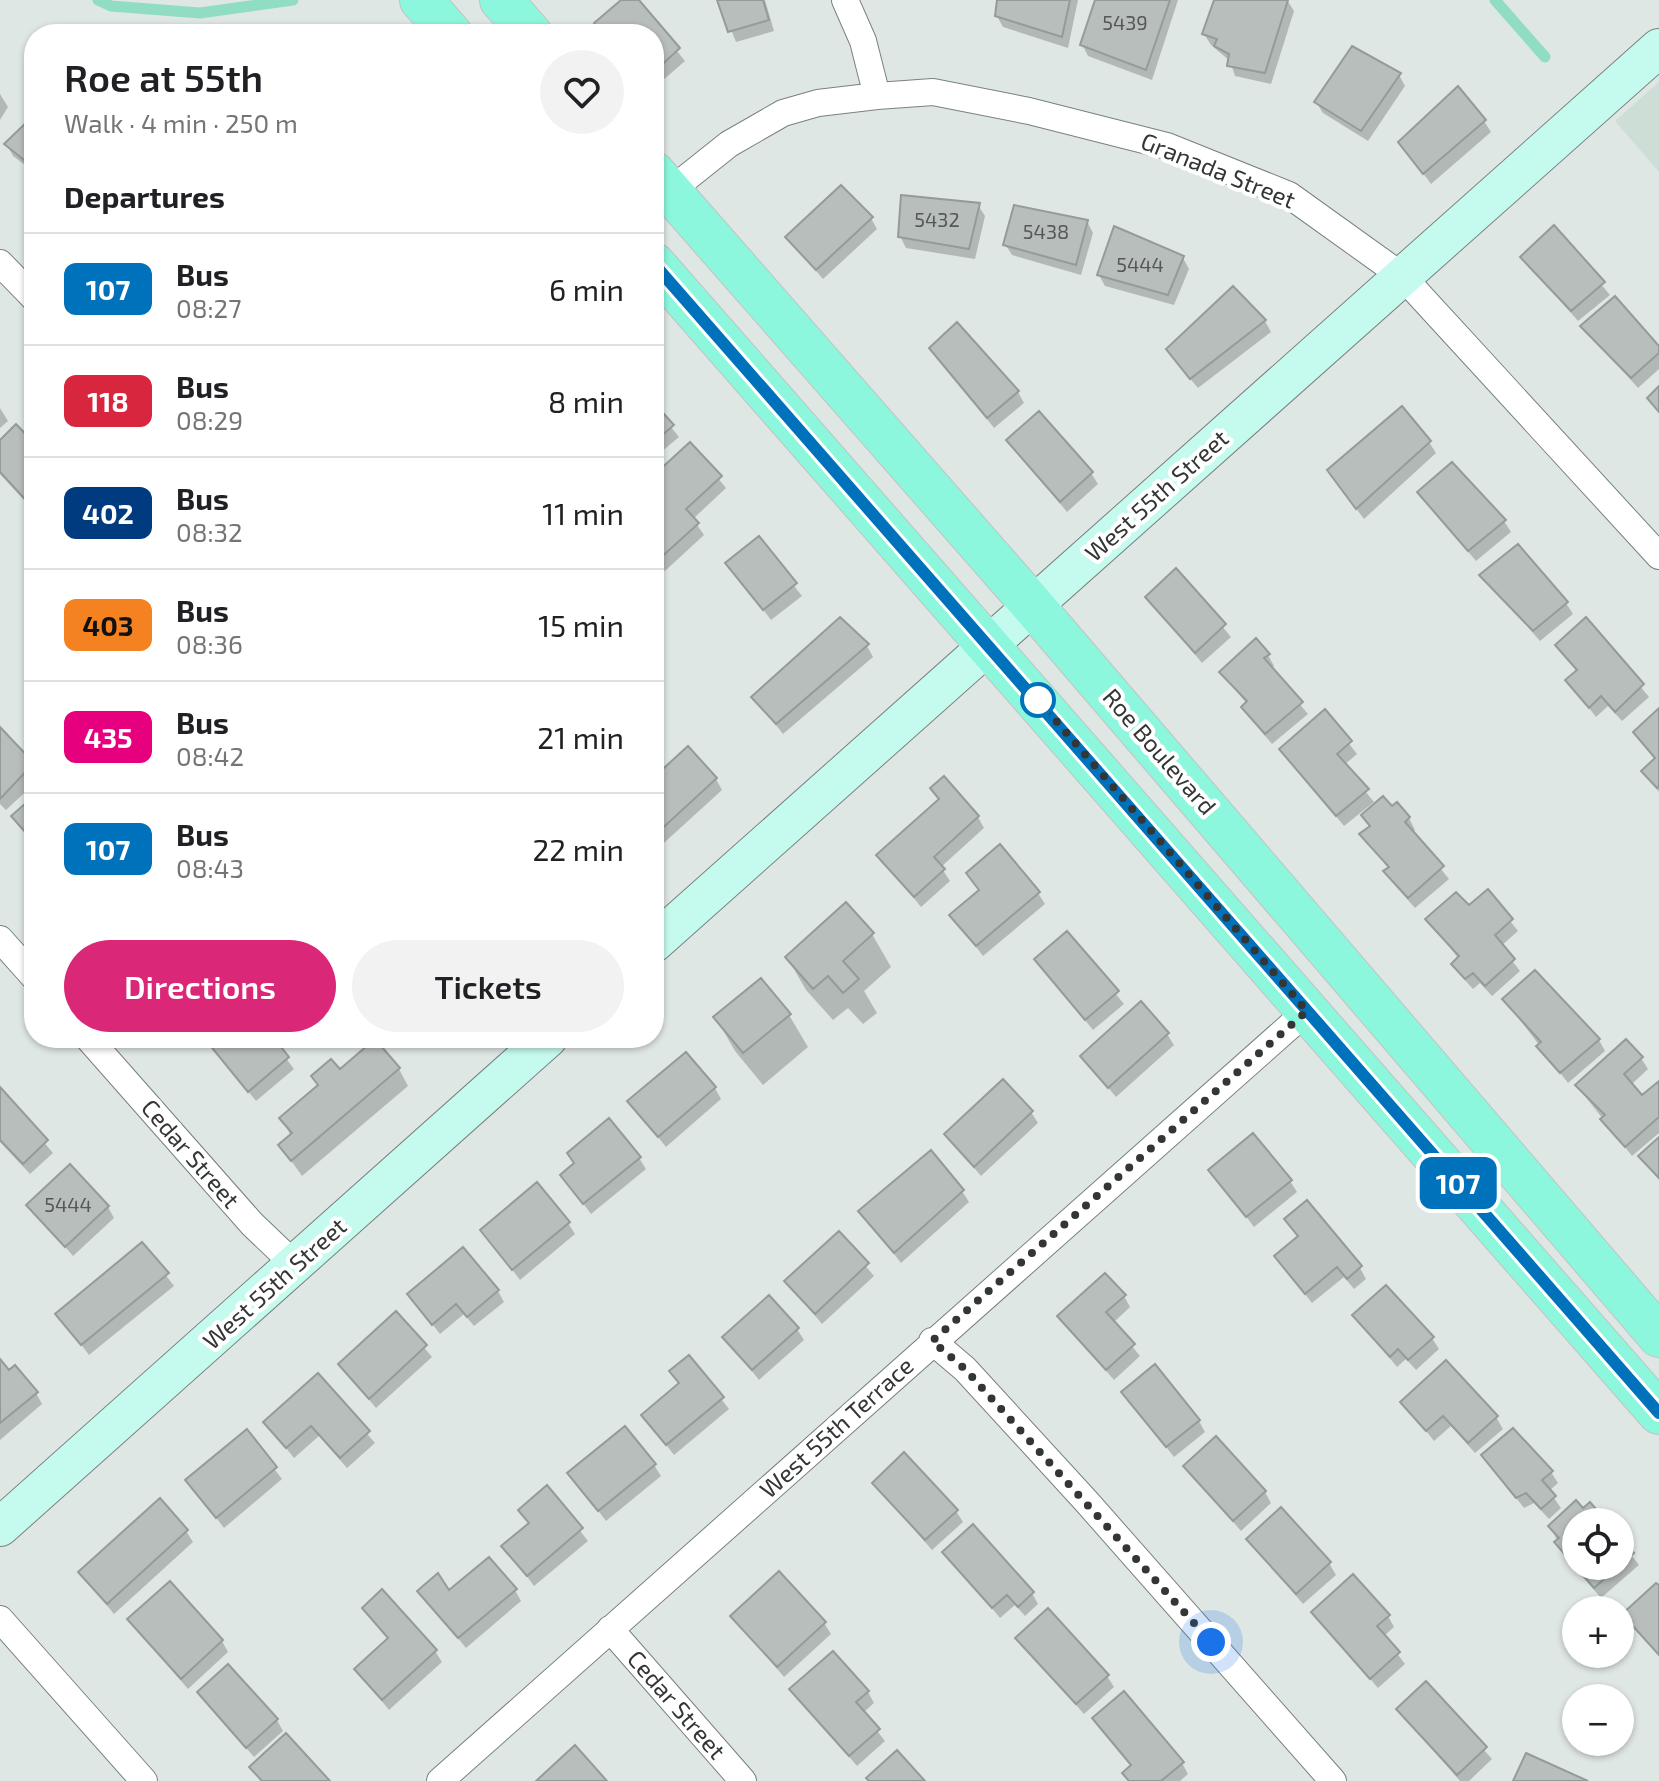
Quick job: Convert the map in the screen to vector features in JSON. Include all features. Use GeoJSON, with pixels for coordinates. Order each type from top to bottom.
{"type":"FeatureCollection","features":[{"type":"Feature","properties":{"kind":"main road"},"geometry":{"type":"LineString","coordinates":[[421,0],[442,24]]}},
{"type":"Feature","properties":{"kind":"main road"},"geometry":{"type":"LineString","coordinates":[[501,0],[522,24]]}},
{"type":"Feature","properties":{"kind":"main road","name":"Roe Boulevard"},"geometry":{"type":"LineString","coordinates":[[664,184],[1034,607],[1659,1336]]}},
{"type":"Feature","properties":{"kind":"main road"},"geometry":{"type":"LineString","coordinates":[[664,275],[991,645],[1659,1413]]}},
{"type":"Feature","properties":{"kind":"street"},"geometry":{"type":"LineString","coordinates":[[845,0],[863,41],[877,96]]}},
{"type":"Feature","properties":{"kind":"street","name":"West 55th Street"},"geometry":{"type":"LineString","coordinates":[[664,934],[1659,48]]}},
{"type":"Feature","properties":{"kind":"street","name":"Granada Street"},"geometry":{"type":"LineString","coordinates":[[664,181],[783,113],[818,103],[933,92],[1029,111],[1167,146],[1289,195],[1402,276],[1659,556]]}},
{"type":"Feature","properties":{"kind":"street"},"geometry":{"type":"LineString","coordinates":[[0,263],[24,288]]}},
{"type":"Feature","properties":{"kind":"street"},"geometry":{"type":"LineString","coordinates":[[0,939],[24,966]]}},
{"type":"Feature","properties":{"kind":"street","name":"West 55th Terrace"},"geometry":{"type":"LineString","coordinates":[[440,1781],[1307,1011]]}},
{"type":"Feature","properties":{"kind":"street","name":"Cedar Street"},"geometry":{"type":"LineString","coordinates":[[97,1048],[252,1224],[296,1266]]}},
{"type":"Feature","properties":{"kind":"street","name":"West 55th Street"},"geometry":{"type":"LineString","coordinates":[[0,1527],[537,1048]]}},
{"type":"Feature","properties":{"kind":"street"},"geometry":{"type":"LineString","coordinates":[[932,1341],[965,1369],[1066,1479],[1333,1781]]}},
{"type":"Feature","properties":{"kind":"street"},"geometry":{"type":"LineString","coordinates":[[0,1619],[144,1781]]}},
{"type":"Feature","properties":{"kind":"street","name":"Cedar Street"},"geometry":{"type":"LineString","coordinates":[[610,1629],[743,1781]]}},
{"type":"Feature","properties":{"kind":"shaded area"},"geometry":{"type":"Polygon","coordinates":[[[1659,82],[1659,172],[1615,121],[1659,82]]]}},
{"type":"Feature","properties":{"kind":"building"},"geometry":{"type":"Polygon","coordinates":[[[621,0],[639,0],[660,24],[595,24],[621,0]]]}},
{"type":"Feature","properties":{"kind":"building"},"geometry":{"type":"Polygon","coordinates":[[[717,0],[763,0],[769,20],[728,32],[717,0]]]}},
{"type":"Feature","properties":{"kind":"building"},"geometry":{"type":"Polygon","coordinates":[[[997,0],[1070,0],[1062,37],[995,16],[997,0]]]}},
{"type":"Feature","properties":{"kind":"building"},"geometry":{"type":"Polygon","coordinates":[[[1095,0],[1170,0],[1146,70],[1080,45],[1095,0]]]}},
{"type":"Feature","properties":{"kind":"building"},"geometry":{"type":"Polygon","coordinates":[[[1214,0],[1288,0],[1265,73],[1227,66],[1229,54],[1214,46],[1217,39],[1202,34],[1214,0]]]}},
{"type":"Feature","properties":{"kind":"building"},"geometry":{"type":"Polygon","coordinates":[[[664,29],[680,48],[664,63],[664,29]]]}},
{"type":"Feature","properties":{"kind":"building"},"geometry":{"type":"Polygon","coordinates":[[[1352,46],[1401,73],[1361,131],[1314,102],[1352,46]]]}},
{"type":"Feature","properties":{"kind":"building"},"geometry":{"type":"Polygon","coordinates":[[[1458,86],[1486,120],[1423,174],[1398,142],[1458,86]]]}},
{"type":"Feature","properties":{"kind":"building"},"geometry":{"type":"Polygon","coordinates":[[[24,125],[24,160],[4,144],[24,125]]]}},
{"type":"Feature","properties":{"kind":"building"},"geometry":{"type":"Polygon","coordinates":[[[841,185],[873,217],[816,270],[785,237],[841,185]]]}},
{"type":"Feature","properties":{"kind":"building"},"geometry":{"type":"Polygon","coordinates":[[[901,195],[980,203],[969,249],[898,237],[901,195]]]}},
{"type":"Feature","properties":{"kind":"building"},"geometry":{"type":"Polygon","coordinates":[[[1014,205],[1088,220],[1076,265],[1003,245],[1014,205]]]}},
{"type":"Feature","properties":{"kind":"building"},"geometry":{"type":"Polygon","coordinates":[[[1554,225],[1605,282],[1571,311],[1520,257],[1554,225]]]}},
{"type":"Feature","properties":{"kind":"building"},"geometry":{"type":"Polygon","coordinates":[[[1114,226],[1184,256],[1168,295],[1097,275],[1114,226]]]}},
{"type":"Feature","properties":{"kind":"building"},"geometry":{"type":"Polygon","coordinates":[[[1233,286],[1266,320],[1190,379],[1166,349],[1233,286]]]}},
{"type":"Feature","properties":{"kind":"building"},"geometry":{"type":"Polygon","coordinates":[[[1615,296],[1659,346],[1659,353],[1631,378],[1580,326],[1615,296]]]}},
{"type":"Feature","properties":{"kind":"building"},"geometry":{"type":"Polygon","coordinates":[[[957,322],[1019,391],[987,418],[929,348],[957,322]]]}},
{"type":"Feature","properties":{"kind":"building"},"geometry":{"type":"Polygon","coordinates":[[[1659,386],[1659,412],[1647,398],[1659,386]]]}},
{"type":"Feature","properties":{"kind":"building"},"geometry":{"type":"Polygon","coordinates":[[[1402,406],[1431,441],[1356,509],[1327,470],[1402,406]]]}},
{"type":"Feature","properties":{"kind":"building"},"geometry":{"type":"Polygon","coordinates":[[[1039,411],[1093,472],[1060,502],[1006,440],[1039,411]]]}},
{"type":"Feature","properties":{"kind":"building"},"geometry":{"type":"Polygon","coordinates":[[[664,414],[674,425],[664,434],[664,414]]]}},
{"type":"Feature","properties":{"kind":"building"},"geometry":{"type":"Polygon","coordinates":[[[16,424],[24,432],[24,498],[0,472],[0,440],[16,424]]]}},
{"type":"Feature","properties":{"kind":"building"},"geometry":{"type":"Polygon","coordinates":[[[690,442],[722,476],[686,509],[699,523],[664,555],[664,466],[690,442]]]}},
{"type":"Feature","properties":{"kind":"building"},"geometry":{"type":"Polygon","coordinates":[[[1452,462],[1506,520],[1468,551],[1417,492],[1452,462]]]}},
{"type":"Feature","properties":{"kind":"building"},"geometry":{"type":"Polygon","coordinates":[[[759,536],[797,583],[763,610],[725,563],[759,536]]]}},
{"type":"Feature","properties":{"kind":"building"},"geometry":{"type":"Polygon","coordinates":[[[1518,544],[1568,602],[1533,631],[1479,575],[1518,544]]]}},
{"type":"Feature","properties":{"kind":"building"},"geometry":{"type":"Polygon","coordinates":[[[1176,568],[1226,624],[1195,653],[1145,597],[1176,568]]]}},
{"type":"Feature","properties":{"kind":"building"},"geometry":{"type":"Polygon","coordinates":[[[840,617],[869,644],[776,724],[751,697],[840,617]]]}},
{"type":"Feature","properties":{"kind":"building"},"geometry":{"type":"Polygon","coordinates":[[[1586,617],[1644,684],[1615,712],[1601,696],[1589,708],[1565,680],[1577,670],[1555,645],[1586,617]]]}},
{"type":"Feature","properties":{"kind":"building"},"geometry":{"type":"Polygon","coordinates":[[[1256,638],[1270,654],[1264,658],[1303,702],[1265,734],[1241,707],[1247,701],[1219,672],[1256,638]]]}},
{"type":"Feature","properties":{"kind":"building"},"geometry":{"type":"Polygon","coordinates":[[[1659,708],[1657,788],[1641,771],[1655,758],[1633,732],[1659,708]]]}},
{"type":"Feature","properties":{"kind":"building"},"geometry":{"type":"Polygon","coordinates":[[[1325,709],[1352,741],[1337,754],[1369,789],[1336,816],[1279,749],[1325,709]]]}},
{"type":"Feature","properties":{"kind":"building"},"geometry":{"type":"Polygon","coordinates":[[[0,727],[24,752],[24,774],[0,799],[0,727]]]}},
{"type":"Feature","properties":{"kind":"building"},"geometry":{"type":"Polygon","coordinates":[[[688,746],[717,778],[664,827],[664,768],[688,746]]]}},
{"type":"Feature","properties":{"kind":"building"},"geometry":{"type":"Polygon","coordinates":[[[944,776],[979,816],[934,857],[945,869],[914,897],[876,855],[939,799],[930,788],[944,776]]]}},
{"type":"Feature","properties":{"kind":"building"},"geometry":{"type":"Polygon","coordinates":[[[1383,796],[1392,806],[1397,802],[1410,817],[1405,822],[1444,866],[1408,898],[1383,871],[1389,867],[1359,834],[1370,826],[1361,815],[1383,796]]]}},
{"type":"Feature","properties":{"kind":"building"},"geometry":{"type":"Polygon","coordinates":[[[24,805],[24,831],[11,816],[24,805]]]}},
{"type":"Feature","properties":{"kind":"building"},"geometry":{"type":"Polygon","coordinates":[[[1000,844],[1040,892],[976,946],[949,915],[979,890],[966,873],[1000,844]]]}},
{"type":"Feature","properties":{"kind":"building"},"geometry":{"type":"Polygon","coordinates":[[[1488,889],[1513,919],[1495,935],[1515,959],[1485,986],[1473,973],[1465,979],[1451,964],[1459,956],[1425,919],[1456,892],[1469,905],[1488,889]]]}},
{"type":"Feature","properties":{"kind":"building"},"geometry":{"type":"Polygon","coordinates":[[[846,902],[874,933],[843,961],[859,979],[843,993],[828,976],[813,989],[785,957],[846,902]]]}},
{"type":"Feature","properties":{"kind":"building"},"geometry":{"type":"Polygon","coordinates":[[[1067,931],[1119,991],[1085,1020],[1034,959],[1067,931]]]}},
{"type":"Feature","properties":{"kind":"building"},"geometry":{"type":"Polygon","coordinates":[[[1535,970],[1600,1039],[1560,1073],[1536,1046],[1541,1042],[1502,999],[1535,970]]]}},
{"type":"Feature","properties":{"kind":"building"},"geometry":{"type":"Polygon","coordinates":[[[761,978],[791,1014],[743,1053],[713,1017],[761,978]]]}},
{"type":"Feature","properties":{"kind":"building"},"geometry":{"type":"Polygon","coordinates":[[[1141,1001],[1169,1033],[1108,1088],[1080,1056],[1141,1001]]]}},
{"type":"Feature","properties":{"kind":"building"},"geometry":{"type":"Polygon","coordinates":[[[1626,1039],[1643,1057],[1624,1074],[1642,1095],[1659,1081],[1659,1117],[1625,1147],[1600,1119],[1605,1115],[1575,1085],[1626,1039]]]}},
{"type":"Feature","properties":{"kind":"building"},"geometry":{"type":"Polygon","coordinates":[[[212,1048],[282,1048],[289,1057],[248,1092],[212,1048]]]}},
{"type":"Feature","properties":{"kind":"building"},"geometry":{"type":"Polygon","coordinates":[[[364,1048],[383,1048],[400,1068],[291,1161],[278,1145],[292,1133],[279,1118],[318,1085],[311,1076],[331,1059],[340,1069],[364,1048]]]}},
{"type":"Feature","properties":{"kind":"building"},"geometry":{"type":"Polygon","coordinates":[[[686,1052],[716,1087],[658,1137],[627,1101],[686,1052]]]}},
{"type":"Feature","properties":{"kind":"building"},"geometry":{"type":"Polygon","coordinates":[[[1003,1079],[1033,1111],[974,1167],[944,1134],[1003,1079]]]}},
{"type":"Feature","properties":{"kind":"building"},"geometry":{"type":"Polygon","coordinates":[[[0,1087],[48,1140],[23,1164],[0,1140],[0,1087]]]}},
{"type":"Feature","properties":{"kind":"building"},"geometry":{"type":"Polygon","coordinates":[[[609,1118],[641,1157],[583,1204],[560,1175],[574,1163],[567,1153],[609,1118]]]}},
{"type":"Feature","properties":{"kind":"building"},"geometry":{"type":"Polygon","coordinates":[[[1253,1133],[1292,1180],[1246,1217],[1208,1170],[1253,1133]]]}},
{"type":"Feature","properties":{"kind":"building"},"geometry":{"type":"Polygon","coordinates":[[[1659,1137],[1659,1178],[1638,1156],[1659,1137]]]}},
{"type":"Feature","properties":{"kind":"building"},"geometry":{"type":"Polygon","coordinates":[[[931,1150],[964,1190],[894,1253],[858,1211],[931,1150]]]}},
{"type":"Feature","properties":{"kind":"building"},"geometry":{"type":"Polygon","coordinates":[[[70,1164],[109,1206],[65,1247],[26,1205],[70,1164]]]}},
{"type":"Feature","properties":{"kind":"building"},"geometry":{"type":"Polygon","coordinates":[[[537,1182],[570,1222],[512,1270],[480,1230],[537,1182]]]}},
{"type":"Feature","properties":{"kind":"building"},"geometry":{"type":"Polygon","coordinates":[[[1307,1200],[1362,1266],[1347,1279],[1337,1267],[1305,1294],[1274,1256],[1298,1236],[1284,1219],[1307,1200]]]}},
{"type":"Feature","properties":{"kind":"building"},"geometry":{"type":"Polygon","coordinates":[[[839,1231],[869,1263],[815,1314],[784,1281],[839,1231]]]}},
{"type":"Feature","properties":{"kind":"building"},"geometry":{"type":"Polygon","coordinates":[[[142,1242],[169,1273],[81,1345],[55,1314],[142,1242]]]}},
{"type":"Feature","properties":{"kind":"building"},"geometry":{"type":"Polygon","coordinates":[[[463,1247],[499,1290],[467,1317],[456,1304],[432,1325],[407,1294],[463,1247]]]}},
{"type":"Feature","properties":{"kind":"building"},"geometry":{"type":"Polygon","coordinates":[[[1105,1273],[1126,1295],[1106,1312],[1135,1344],[1106,1370],[1057,1316],[1105,1273]]]}},
{"type":"Feature","properties":{"kind":"building"},"geometry":{"type":"Polygon","coordinates":[[[1386,1285],[1434,1337],[1408,1360],[1398,1349],[1390,1357],[1352,1315],[1386,1285]]]}},
{"type":"Feature","properties":{"kind":"building"},"geometry":{"type":"Polygon","coordinates":[[[769,1295],[799,1328],[752,1370],[722,1337],[769,1295]]]}},
{"type":"Feature","properties":{"kind":"building"},"geometry":{"type":"Polygon","coordinates":[[[396,1311],[427,1345],[369,1399],[338,1364],[396,1311]]]}},
{"type":"Feature","properties":{"kind":"building"},"geometry":{"type":"Polygon","coordinates":[[[689,1355],[724,1397],[666,1445],[641,1415],[679,1383],[669,1371],[689,1355]]]}},
{"type":"Feature","properties":{"kind":"building"},"geometry":{"type":"Polygon","coordinates":[[[0,1359],[9,1370],[15,1365],[38,1392],[0,1423],[0,1359]]]}},
{"type":"Feature","properties":{"kind":"building"},"geometry":{"type":"Polygon","coordinates":[[[1446,1360],[1498,1416],[1468,1443],[1443,1416],[1426,1431],[1400,1402],[1446,1360]]]}},
{"type":"Feature","properties":{"kind":"building"},"geometry":{"type":"Polygon","coordinates":[[[1155,1364],[1200,1420],[1166,1447],[1121,1392],[1155,1364]]]}},
{"type":"Feature","properties":{"kind":"building"},"geometry":{"type":"Polygon","coordinates":[[[318,1373],[370,1431],[340,1458],[311,1426],[286,1448],[263,1422],[318,1373]]]}},
{"type":"Feature","properties":{"kind":"building"},"geometry":{"type":"Polygon","coordinates":[[[625,1426],[656,1464],[598,1511],[567,1473],[625,1426]]]}},
{"type":"Feature","properties":{"kind":"building"},"geometry":{"type":"Polygon","coordinates":[[[1513,1428],[1553,1471],[1542,1480],[1556,1496],[1541,1509],[1526,1493],[1516,1498],[1481,1455],[1513,1428]]]}},
{"type":"Feature","properties":{"kind":"building"},"geometry":{"type":"Polygon","coordinates":[[[247,1429],[277,1467],[216,1518],[185,1480],[247,1429]]]}},
{"type":"Feature","properties":{"kind":"building"},"geometry":{"type":"Polygon","coordinates":[[[1216,1436],[1266,1491],[1233,1521],[1183,1466],[1216,1436]]]}},
{"type":"Feature","properties":{"kind":"building"},"geometry":{"type":"Polygon","coordinates":[[[904,1452],[958,1510],[925,1540],[872,1483],[904,1452]]]}},
{"type":"Feature","properties":{"kind":"building"},"geometry":{"type":"Polygon","coordinates":[[[547,1485],[583,1528],[527,1576],[501,1546],[529,1523],[518,1510],[547,1485]]]}},
{"type":"Feature","properties":{"kind":"building"},"geometry":{"type":"Polygon","coordinates":[[[160,1498],[188,1530],[107,1604],[78,1572],[160,1498]]]}},
{"type":"Feature","properties":{"kind":"building"},"geometry":{"type":"Polygon","coordinates":[[[1576,1500],[1583,1508],[1567,1508],[1576,1500]]]}},
{"type":"Feature","properties":{"kind":"building"},"geometry":{"type":"Polygon","coordinates":[[[1281,1507],[1331,1562],[1296,1594],[1246,1539],[1281,1507]]]}},
{"type":"Feature","properties":{"kind":"building"},"geometry":{"type":"Polygon","coordinates":[[[1562,1513],[1562,1551],[1554,1542],[1559,1538],[1548,1526],[1562,1513]]]}},
{"type":"Feature","properties":{"kind":"building"},"geometry":{"type":"Polygon","coordinates":[[[973,1524],[1034,1592],[1018,1607],[1007,1595],[992,1608],[942,1552],[973,1524]]]}},
{"type":"Feature","properties":{"kind":"building"},"geometry":{"type":"Polygon","coordinates":[[[489,1557],[517,1589],[458,1638],[417,1591],[438,1573],[449,1590],[489,1557]]]}},
{"type":"Feature","properties":{"kind":"building"},"geometry":{"type":"Polygon","coordinates":[[[779,1571],[826,1622],[777,1667],[730,1616],[779,1571]]]}},
{"type":"Feature","properties":{"kind":"building"},"geometry":{"type":"Polygon","coordinates":[[[1353,1574],[1390,1615],[1377,1626],[1400,1652],[1370,1679],[1311,1612],[1353,1574]]]}},
{"type":"Feature","properties":{"kind":"building"},"geometry":{"type":"Polygon","coordinates":[[[1587,1580],[1603,1580],[1594,1588],[1587,1580]]]}},
{"type":"Feature","properties":{"kind":"building"},"geometry":{"type":"Polygon","coordinates":[[[170,1581],[223,1640],[181,1679],[127,1619],[170,1581]]]}},
{"type":"Feature","properties":{"kind":"building"},"geometry":{"type":"Polygon","coordinates":[[[1656,1583],[1659,1585],[1659,1655],[1634,1627],[1634,1603],[1656,1583]]]}},
{"type":"Feature","properties":{"kind":"building"},"geometry":{"type":"Polygon","coordinates":[[[382,1589],[437,1650],[382,1700],[354,1669],[388,1638],[362,1608],[382,1589]]]}},
{"type":"Feature","properties":{"kind":"building"},"geometry":{"type":"Polygon","coordinates":[[[1048,1608],[1109,1675],[1076,1704],[1015,1638],[1048,1608]]]}},
{"type":"Feature","properties":{"kind":"building"},"geometry":{"type":"Polygon","coordinates":[[[833,1651],[869,1691],[856,1702],[880,1729],[849,1756],[789,1689],[833,1651]]]}},
{"type":"Feature","properties":{"kind":"building"},"geometry":{"type":"Polygon","coordinates":[[[228,1664],[278,1719],[246,1748],[197,1692],[228,1664]]]}},
{"type":"Feature","properties":{"kind":"building"},"geometry":{"type":"Polygon","coordinates":[[[1426,1681],[1487,1747],[1457,1775],[1396,1709],[1426,1681]]]}},
{"type":"Feature","properties":{"kind":"building"},"geometry":{"type":"Polygon","coordinates":[[[1124,1691],[1184,1762],[1161,1781],[1129,1781],[1122,1773],[1131,1765],[1092,1718],[1124,1691]]]}},
{"type":"Feature","properties":{"kind":"building"},"geometry":{"type":"Polygon","coordinates":[[[286,1733],[330,1781],[262,1781],[249,1767],[286,1733]]]}},
{"type":"Feature","properties":{"kind":"building"},"geometry":{"type":"Polygon","coordinates":[[[575,1745],[607,1781],[536,1781],[575,1745]]]}},
{"type":"Feature","properties":{"kind":"building"},"geometry":{"type":"Polygon","coordinates":[[[897,1750],[925,1781],[869,1781],[866,1778],[897,1750]]]}},
{"type":"Feature","properties":{"kind":"building"},"geometry":{"type":"Polygon","coordinates":[[[1526,1753],[1588,1781],[1513,1781],[1526,1753]]]}},
{"type":"Feature","properties":{"kind":"waterway"},"geometry":{"type":"LineString","coordinates":[[98,0],[111,6],[200,13],[293,0]]}},
{"type":"Feature","properties":{"kind":"waterway"},"geometry":{"type":"LineString","coordinates":[[1495,0],[1545,57]]}},
{"type":"Feature","properties":{"kind":"bus line","name":"107"},"geometry":{"type":"LineString","coordinates":[[664,275],[956,605],[1659,1413]]}},
{"type":"Feature","properties":{"kind":"route"},"geometry":{"type":"LineString","coordinates":[[1038,700],[1307,1011],[932,1341],[965,1369],[1211,1642]]}}]}
